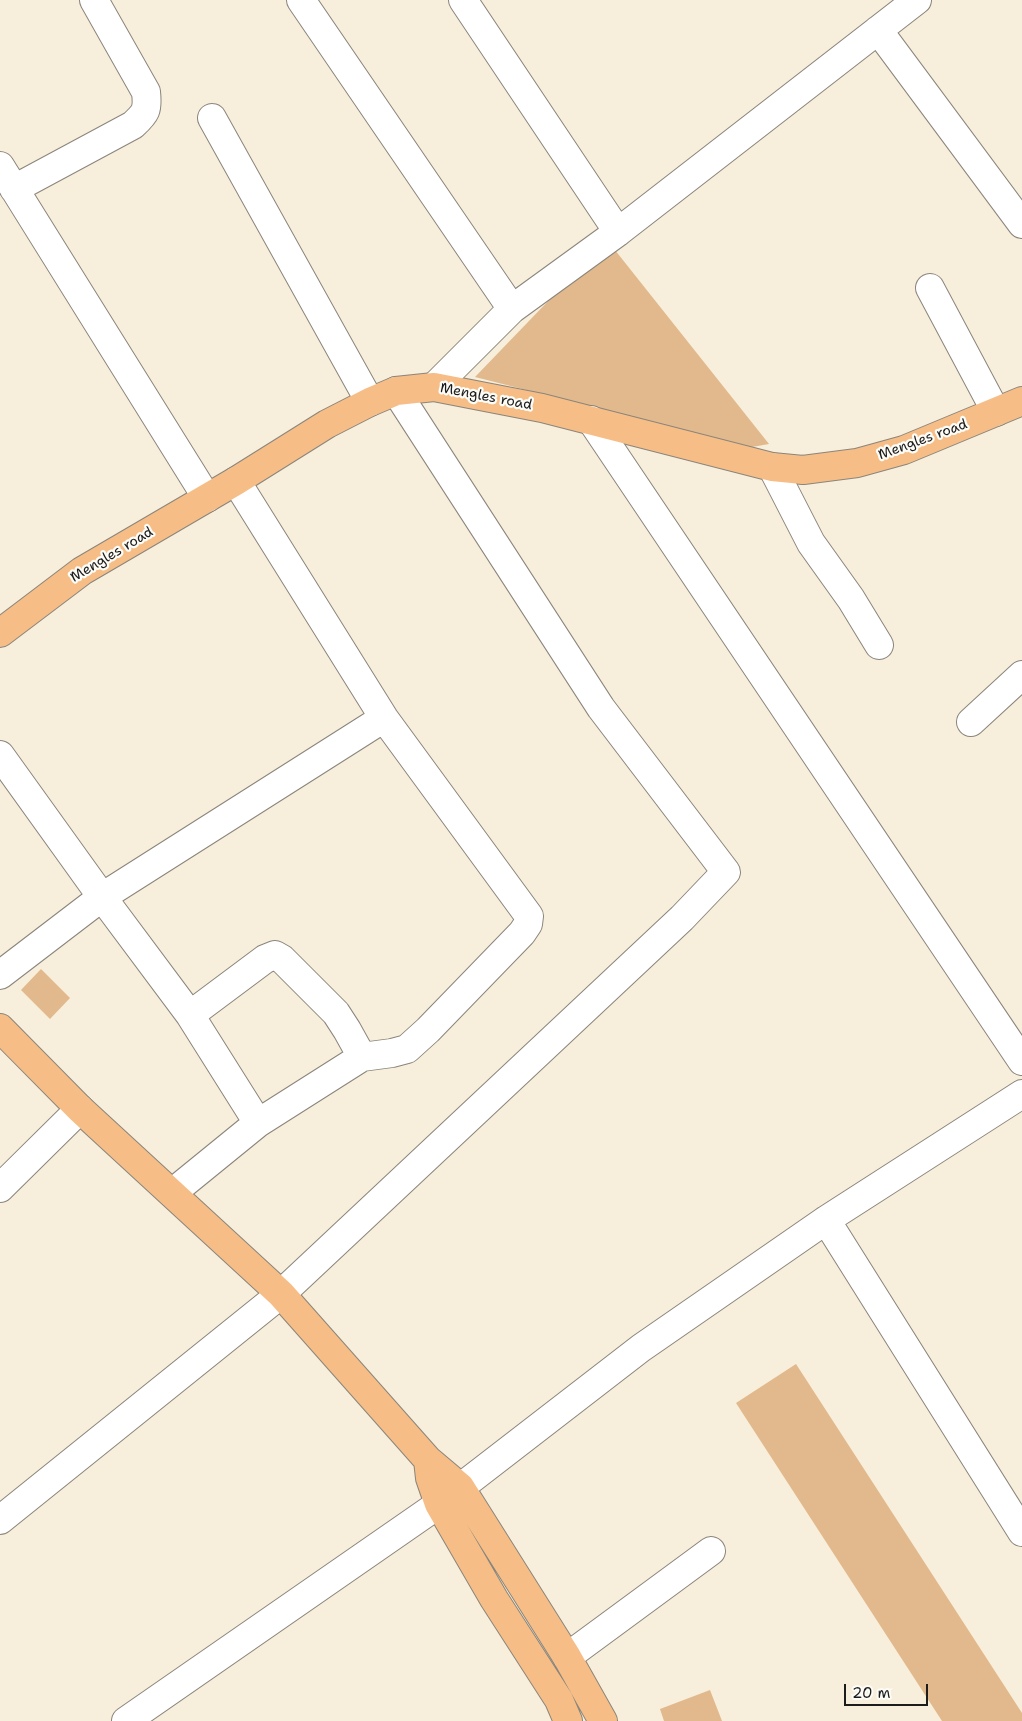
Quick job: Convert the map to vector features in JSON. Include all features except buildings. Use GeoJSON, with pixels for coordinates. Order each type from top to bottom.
{"type":"FeatureCollection","features":[{"type":"Feature","properties":{"kind":"main road","name":"Mengles road"},"geometry":{"type":"LineString","coordinates":[[0,633],[82,571],[236,481],[327,424],[396,391],[434,387],[542,408],[719,455],[772,467],[803,470],[857,463],[904,450],[1022,401]]}},
{"type":"Feature","properties":{"kind":"main road"},"geometry":{"type":"LineString","coordinates":[[0,1028],[80,1109],[281,1294],[428,1460],[460,1487],[567,1657],[603,1721]]}},
{"type":"Feature","properties":{"kind":"main road"},"geometry":{"type":"LineString","coordinates":[[428,1460],[430,1478],[439,1504],[494,1599],[558,1700],[568,1721]]}},
{"type":"Feature","properties":{"kind":"street"},"geometry":{"type":"LineString","coordinates":[[94,0],[146,92],[148,107],[133,125],[7,178],[207,498]]}},
{"type":"Feature","properties":{"kind":"street"},"geometry":{"type":"LineString","coordinates":[[301,0],[512,309]]}},
{"type":"Feature","properties":{"kind":"street"},"geometry":{"type":"LineString","coordinates":[[463,0],[618,232]]}},
{"type":"Feature","properties":{"kind":"street"},"geometry":{"type":"LineString","coordinates":[[434,387],[512,309],[618,232],[917,0]]}},
{"type":"Feature","properties":{"kind":"street"},"geometry":{"type":"LineString","coordinates":[[878,30],[1022,224]]}},
{"type":"Feature","properties":{"kind":"street"},"geometry":{"type":"LineString","coordinates":[[212,118],[370,402]]}},
{"type":"Feature","properties":{"kind":"street"},"geometry":{"type":"LineString","coordinates":[[930,288],[996,412]]}},
{"type":"Feature","properties":{"kind":"street"},"geometry":{"type":"LineString","coordinates":[[0,1520],[281,1294],[682,918],[726,872],[601,708],[396,391]]}},
{"type":"Feature","properties":{"kind":"street"},"geometry":{"type":"LineString","coordinates":[[592,420],[1022,1062]]}},
{"type":"Feature","properties":{"kind":"street"},"geometry":{"type":"LineString","coordinates":[[772,467],[811,543],[879,645]]}},
{"type":"Feature","properties":{"kind":"street"},"geometry":{"type":"LineString","coordinates":[[172,1193],[258,1123],[362,1057],[407,1049],[428,1030],[522,933],[528,924],[529,916],[384,718],[236,481]]}},
{"type":"Feature","properties":{"kind":"street"},"geometry":{"type":"LineString","coordinates":[[971,722],[1022,676]]}},
{"type":"Feature","properties":{"kind":"street"},"geometry":{"type":"LineString","coordinates":[[0,975],[102,897],[384,718]]}},
{"type":"Feature","properties":{"kind":"street"},"geometry":{"type":"LineString","coordinates":[[0,755],[190,1015],[258,1123]]}},
{"type":"Feature","properties":{"kind":"street"},"geometry":{"type":"LineString","coordinates":[[190,1015],[265,959],[275,956],[282,959],[336,1013],[362,1057]]}},
{"type":"Feature","properties":{"kind":"street"},"geometry":{"type":"LineString","coordinates":[[126,1721],[439,1504],[641,1348],[826,1220],[1022,1094]]}},
{"type":"Feature","properties":{"kind":"street"},"geometry":{"type":"LineString","coordinates":[[0,1188],[80,1109]]}},
{"type":"Feature","properties":{"kind":"street"},"geometry":{"type":"LineString","coordinates":[[826,1220],[1022,1532]]}},
{"type":"Feature","properties":{"kind":"street"},"geometry":{"type":"LineString","coordinates":[[567,1657],[711,1551]]}}]}
